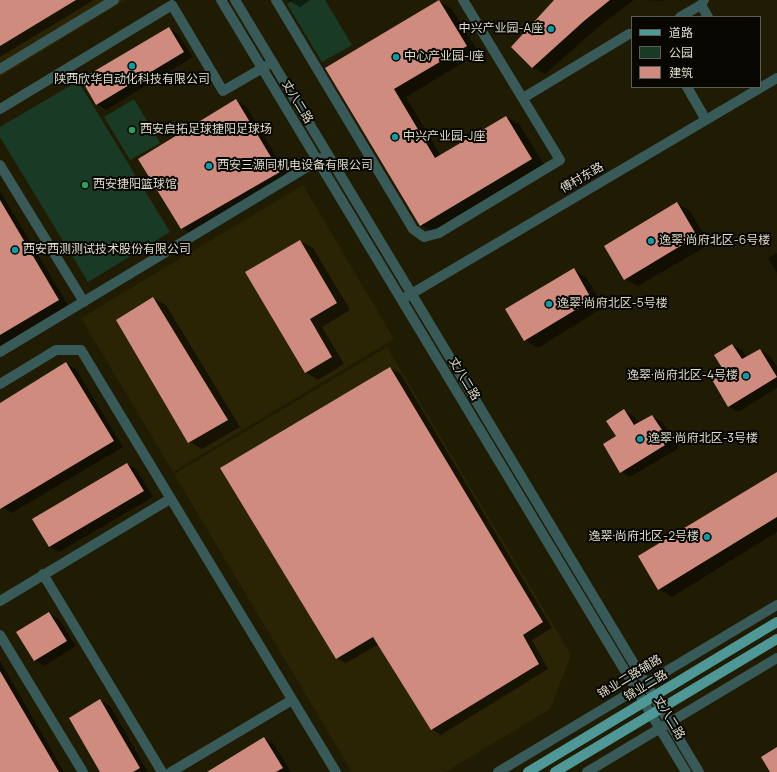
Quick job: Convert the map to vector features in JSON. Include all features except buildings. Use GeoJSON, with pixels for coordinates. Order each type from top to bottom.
{"type":"FeatureCollection","features":[{"type":"Feature","properties":{"kind":"main road","name":"锦业二路"},"geometry":{"type":"LineString","coordinates":[[528,772],[777,622]]}},
{"type":"Feature","properties":{"kind":"main road"},"geometry":{"type":"LineString","coordinates":[[555,772],[777,638]]}},
{"type":"Feature","properties":{"kind":"street"},"geometry":{"type":"LineString","coordinates":[[0,69],[114,0]]}},
{"type":"Feature","properties":{"kind":"street","name":"丈八二路"},"geometry":{"type":"LineString","coordinates":[[221,0],[686,772]]}},
{"type":"Feature","properties":{"kind":"street","name":"丈八二路"},"geometry":{"type":"LineString","coordinates":[[235,0],[700,772]]}},
{"type":"Feature","properties":{"kind":"street"},"geometry":{"type":"LineString","coordinates":[[276,0],[413,229],[424,237],[439,233],[560,160],[463,0]]}},
{"type":"Feature","properties":{"kind":"street"},"geometry":{"type":"LineString","coordinates":[[682,16],[703,2],[708,16]]}},
{"type":"Feature","properties":{"kind":"street"},"geometry":{"type":"LineString","coordinates":[[0,108],[172,5],[223,91],[273,62]]}},
{"type":"Feature","properties":{"kind":"street"},"geometry":{"type":"LineString","coordinates":[[523,98],[631,34]]}},
{"type":"Feature","properties":{"kind":"street","name":"傅村东路"},"geometry":{"type":"LineString","coordinates":[[761,85],[777,78]]}},
{"type":"Feature","properties":{"kind":"street"},"geometry":{"type":"LineString","coordinates":[[688,88],[706,120]]}},
{"type":"Feature","properties":{"kind":"street","name":"傅村东路"},"geometry":{"type":"LineString","coordinates":[[401,300],[706,120],[751,90]]}},
{"type":"Feature","properties":{"kind":"street"},"geometry":{"type":"LineString","coordinates":[[0,352],[328,154]]}},
{"type":"Feature","properties":{"kind":"street"},"geometry":{"type":"LineString","coordinates":[[0,165],[84,302]]}},
{"type":"Feature","properties":{"kind":"street"},"geometry":{"type":"LineString","coordinates":[[0,384],[56,350],[81,350],[336,772]]}},
{"type":"Feature","properties":{"kind":"street"},"geometry":{"type":"LineString","coordinates":[[0,600],[170,499]]}},
{"type":"Feature","properties":{"kind":"street"},"geometry":{"type":"LineString","coordinates":[[43,574],[162,772]]}},
{"type":"Feature","properties":{"kind":"street","name":"锦业二路辅路"},"geometry":{"type":"LineString","coordinates":[[498,772],[777,604]]}},
{"type":"Feature","properties":{"kind":"street"},"geometry":{"type":"LineString","coordinates":[[0,635],[84,772]]}},
{"type":"Feature","properties":{"kind":"street"},"geometry":{"type":"LineString","coordinates":[[587,772],[777,658]]}},
{"type":"Feature","properties":{"kind":"street"},"geometry":{"type":"LineString","coordinates":[[171,772],[292,700]]}},
{"type":"Feature","properties":{"kind":"shaded area"},"geometry":{"type":"Polygon","coordinates":[[[0,0],[126,0],[0,77],[0,0]]]}},
{"type":"Feature","properties":{"kind":"shaded area"},"geometry":{"type":"Polygon","coordinates":[[[303,185],[394,339],[173,472],[81,318],[303,185]]]}},
{"type":"Feature","properties":{"kind":"shaded area"},"geometry":{"type":"Polygon","coordinates":[[[387,347],[571,655],[550,709],[445,772],[352,772],[174,474],[387,347]]]}},
{"type":"Feature","properties":{"kind":"green space"},"geometry":{"type":"Polygon","coordinates":[[[294,0],[325,0],[352,45],[322,62],[287,4],[294,0]]]}},
{"type":"Feature","properties":{"kind":"green space","name":"西安捷阳篮球馆"},"geometry":{"type":"Polygon","coordinates":[[[78,81],[170,232],[88,282],[0,137],[0,127],[78,81]]]}},
{"type":"Feature","properties":{"kind":"green space","name":"西安启拓足球捷阳足球场"},"geometry":{"type":"Polygon","coordinates":[[[134,99],[160,143],[130,160],[104,117],[134,99]]]}},
{"type":"Feature","properties":{"kind":"place","name":"中兴产业园-A座"},"geometry":{"type":"Point","coordinates":[551,29]}},
{"type":"Feature","properties":{"kind":"place","name":"中心产业园-I座"},"geometry":{"type":"Point","coordinates":[396,57]}},
{"type":"Feature","properties":{"kind":"place","name":"陕西欣华自动化科技有限公司"},"geometry":{"type":"Point","coordinates":[132,66]}},
{"type":"Feature","properties":{"kind":"place","name":"西安启拓足球捷阳足球场"},"geometry":{"type":"Point","coordinates":[132,130]}},
{"type":"Feature","properties":{"kind":"place","name":"中兴产业园-J座"},"geometry":{"type":"Point","coordinates":[395,137]}},
{"type":"Feature","properties":{"kind":"place","name":"西安三源同机电设备有限公司"},"geometry":{"type":"Point","coordinates":[209,166]}},
{"type":"Feature","properties":{"kind":"place","name":"西安捷阳篮球馆"},"geometry":{"type":"Point","coordinates":[85,185]}},
{"type":"Feature","properties":{"kind":"place","name":"逸翠·尚府北区-6号楼"},"geometry":{"type":"Point","coordinates":[651,241]}},
{"type":"Feature","properties":{"kind":"place","name":"西安西测测试技术股份有限公司"},"geometry":{"type":"Point","coordinates":[15,250]}},
{"type":"Feature","properties":{"kind":"place","name":"逸翠·尚府北区-5号楼"},"geometry":{"type":"Point","coordinates":[549,304]}},
{"type":"Feature","properties":{"kind":"place","name":"逸翠·尚府北区-4号楼"},"geometry":{"type":"Point","coordinates":[746,376]}},
{"type":"Feature","properties":{"kind":"place","name":"逸翠·尚府北区-3号楼"},"geometry":{"type":"Point","coordinates":[640,439]}},
{"type":"Feature","properties":{"kind":"place","name":"逸翠·尚府北区-2号楼"},"geometry":{"type":"Point","coordinates":[707,537]}}]}
